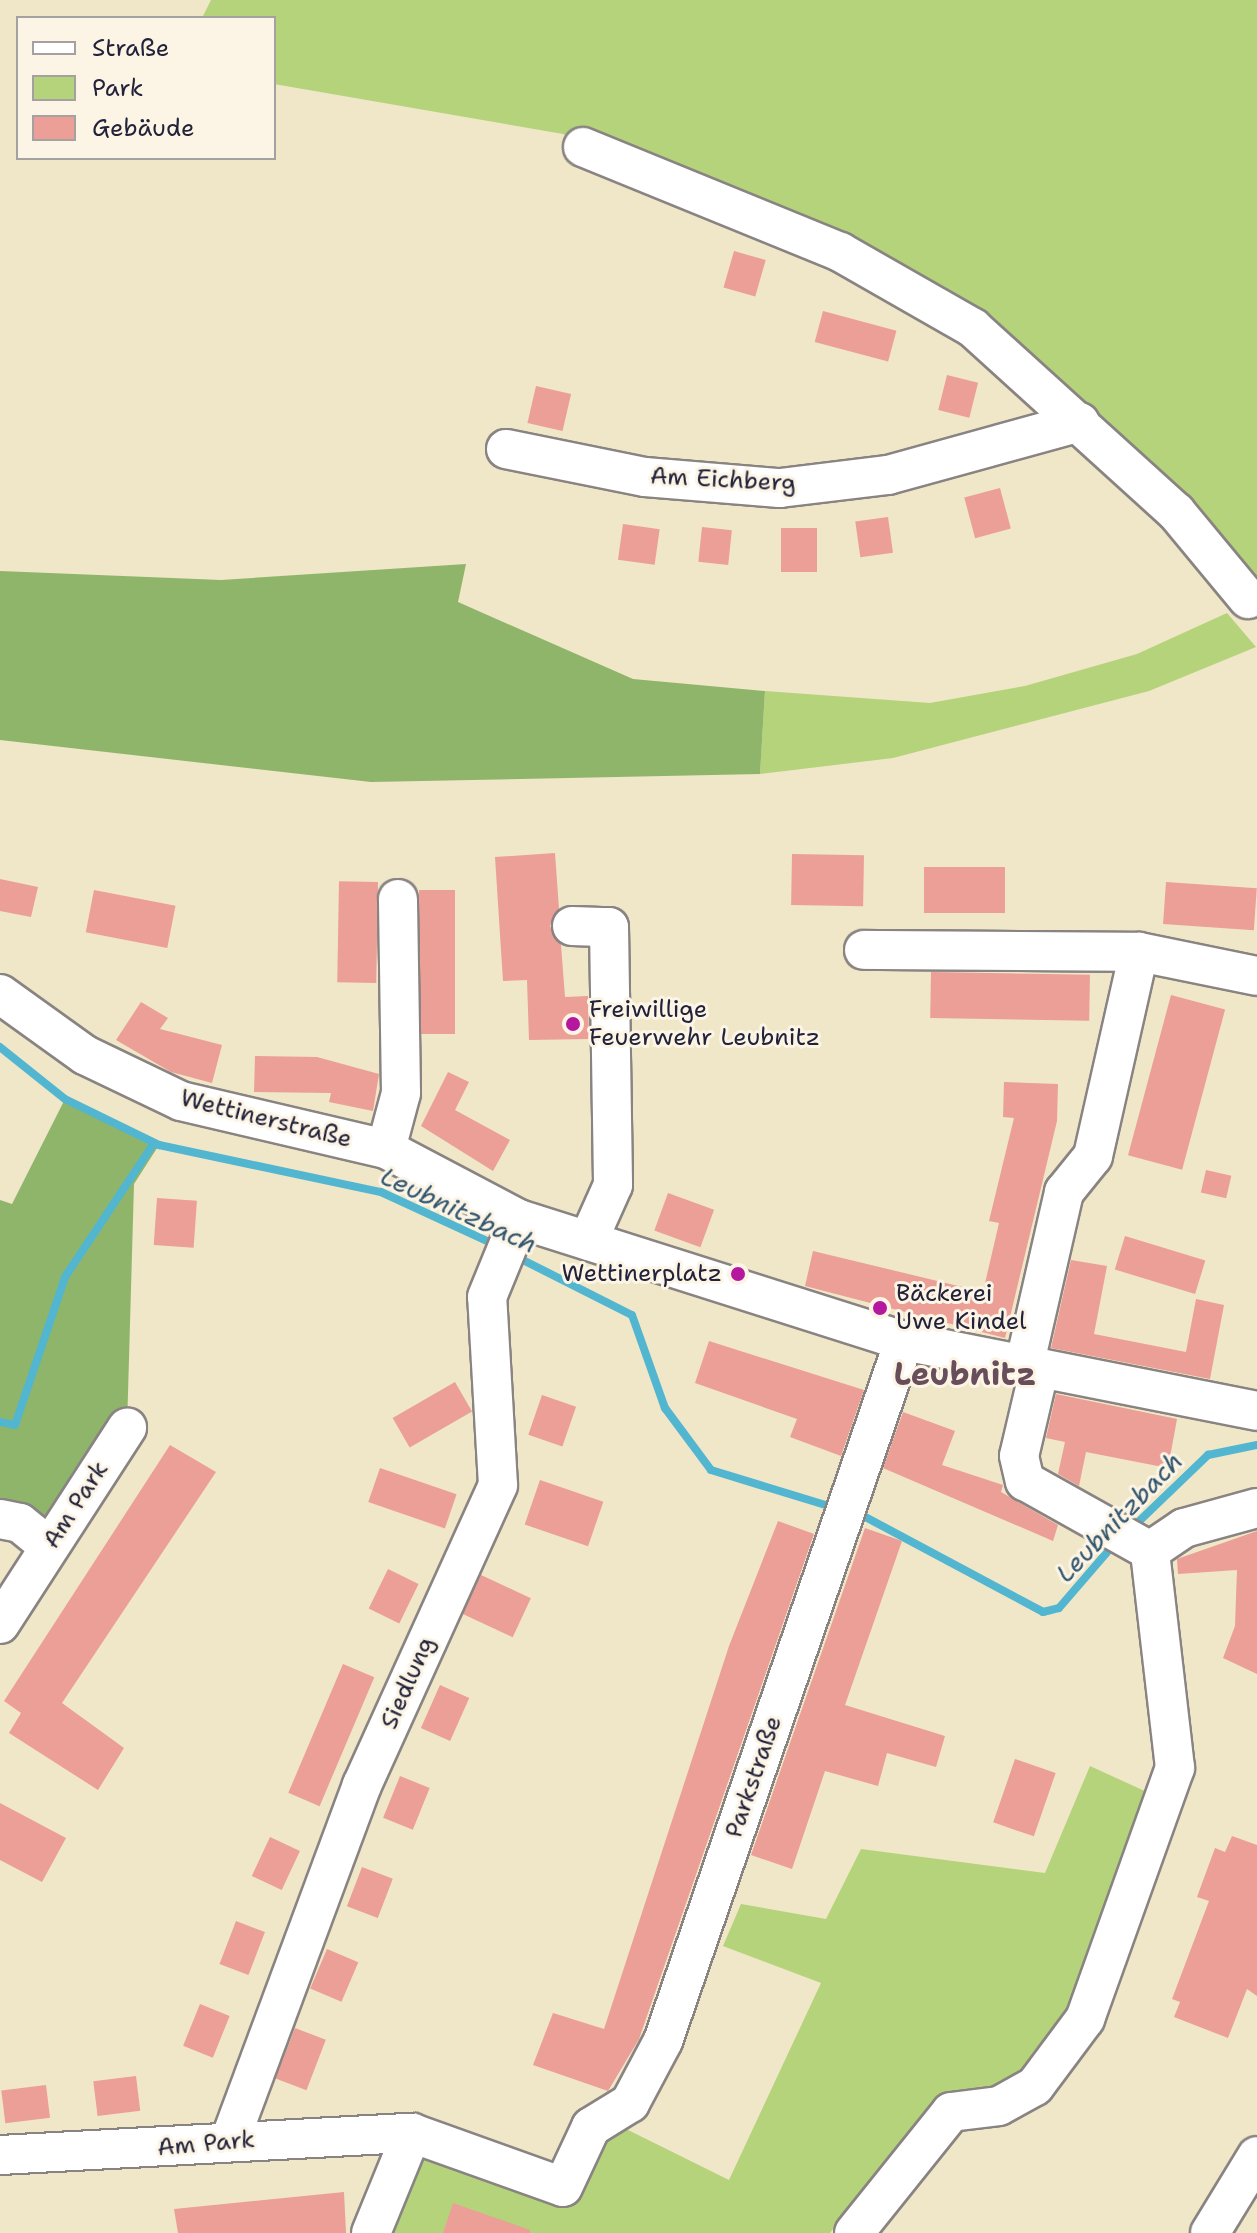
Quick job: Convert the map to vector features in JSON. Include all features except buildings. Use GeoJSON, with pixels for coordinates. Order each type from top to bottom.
{"type":"FeatureCollection","features":[{"type":"Feature","properties":{"kind":"street"},"geometry":{"type":"LineString","coordinates":[[583,147],[840,252],[973,328],[1176,512],[1254,602]]}},
{"type":"Feature","properties":{"kind":"street","name":"Am Eichberg"},"geometry":{"type":"LineString","coordinates":[[506,449],[645,477],[780,488],[888,475],[1080,422]]}},
{"type":"Feature","properties":{"kind":"street"},"geometry":{"type":"LineString","coordinates":[[386,1149],[401,1093],[398,899]]}},
{"type":"Feature","properties":{"kind":"street"},"geometry":{"type":"LineString","coordinates":[[572,926],[609,927],[613,1185],[588,1241],[904,1341],[1031,1369],[1257,1411]]}},
{"type":"Feature","properties":{"kind":"street"},"geometry":{"type":"LineString","coordinates":[[864,950],[1139,952],[1257,976]]}},
{"type":"Feature","properties":{"kind":"street"},"geometry":{"type":"LineString","coordinates":[[1139,952],[1093,1156],[1064,1192],[1031,1369],[1019,1456],[1025,1481],[1129,1540],[1257,1508]]}},
{"type":"Feature","properties":{"kind":"street","name":"Wettinerstraße"},"geometry":{"type":"LineString","coordinates":[[0,994],[85,1055],[181,1101],[386,1149],[510,1239],[588,1241]]}},
{"type":"Feature","properties":{"kind":"street","name":"Siedlung"},"geometry":{"type":"LineString","coordinates":[[230,2140],[362,1785],[498,1485],[487,1297],[510,1239]]}},
{"type":"Feature","properties":{"kind":"street","name":"Parkstraße"},"geometry":{"type":"LineString","coordinates":[[563,2187],[591,2127],[630,2103],[663,2041],[904,1341]]}},
{"type":"Feature","properties":{"kind":"street","name":"Am Park"},"geometry":{"type":"LineString","coordinates":[[0,1624],[127,1428]]}},
{"type":"Feature","properties":{"kind":"street"},"geometry":{"type":"LineString","coordinates":[[0,1519],[20,1523],[48,1546]]}},
{"type":"Feature","properties":{"kind":"street"},"geometry":{"type":"LineString","coordinates":[[854,2233],[951,2112],[999,2106],[1035,2086],[1085,2019],[1175,1768],[1129,1540]]}},
{"type":"Feature","properties":{"kind":"street"},"geometry":{"type":"LineString","coordinates":[[371,2233],[412,2133]]}},
{"type":"Feature","properties":{"kind":"street","name":"Am Park"},"geometry":{"type":"LineString","coordinates":[[0,2155],[101,2154],[230,2140],[412,2133],[563,2187]]}},
{"type":"Feature","properties":{"kind":"street"},"geometry":{"type":"LineString","coordinates":[[1210,2233],[1257,2156]]}},
{"type":"Feature","properties":{"kind":"green space"},"geometry":{"type":"Polygon","coordinates":[[[211,0],[1257,0],[1257,578],[1249,584],[1169,484],[1065,384],[952,292],[821,229],[563,134],[276,84],[276,16],[203,16],[211,0]]]}},
{"type":"Feature","properties":{"kind":"green space"},"geometry":{"type":"Polygon","coordinates":[[[466,564],[458,602],[633,679],[765,691],[760,774],[371,782],[0,740],[0,571],[221,580],[466,564]]]}},
{"type":"Feature","properties":{"kind":"green space"},"geometry":{"type":"Polygon","coordinates":[[[1227,613],[1256,647],[1149,691],[893,758],[760,774],[765,691],[930,703],[1025,686],[1137,654],[1227,613]]]}},
{"type":"Feature","properties":{"kind":"green space"},"geometry":{"type":"Polygon","coordinates":[[[65,1099],[159,1145],[134,1184],[127,1428],[48,1546],[0,1519],[0,1200],[12,1204],[65,1099]]]}},
{"type":"Feature","properties":{"kind":"green space"},"geometry":{"type":"Polygon","coordinates":[[[1090,1766],[1149,1793],[1077,2004],[1029,2071],[994,2092],[942,2095],[830,2233],[390,2233],[413,2144],[574,2203],[592,2159],[622,2127],[729,2180],[821,1983],[723,1946],[741,1904],[826,1919],[861,1849],[1045,1873],[1090,1766]]]}},
{"type":"Feature","properties":{"kind":"waterway","name":"Leubnitzbach"},"geometry":{"type":"LineString","coordinates":[[0,1047],[65,1099],[159,1145],[381,1192],[498,1246]]}},
{"type":"Feature","properties":{"kind":"waterway"},"geometry":{"type":"LineString","coordinates":[[0,1422],[15,1425],[65,1277],[154,1143]]}},
{"type":"Feature","properties":{"kind":"waterway","name":"Leubnitzbach"},"geometry":{"type":"LineString","coordinates":[[513,1255],[632,1315],[665,1408],[711,1470],[835,1508]]}},
{"type":"Feature","properties":{"kind":"waterway","name":"Leubnitzbach"},"geometry":{"type":"LineString","coordinates":[[1131,1529],[1208,1455],[1257,1445]]}},
{"type":"Feature","properties":{"kind":"waterway","name":"Leubnitzbach"},"geometry":{"type":"LineString","coordinates":[[856,1512],[1043,1612],[1059,1608],[1115,1543]]}},
{"type":"Feature","properties":{"kind":"place","name":"Freiwillige Feuerwehr Leubnitz"},"geometry":{"type":"Point","coordinates":[573,1024]}},
{"type":"Feature","properties":{"kind":"place","name":"Wettinerplatz"},"geometry":{"type":"Point","coordinates":[738,1274]}},
{"type":"Feature","properties":{"kind":"place","name":"Bäckerei Uwe Kindel"},"geometry":{"type":"Point","coordinates":[880,1308]}},
{"type":"Feature","properties":{"kind":"district","name":"Leubnitz"},"geometry":{"type":"Point","coordinates":[965,1374]}}]}
